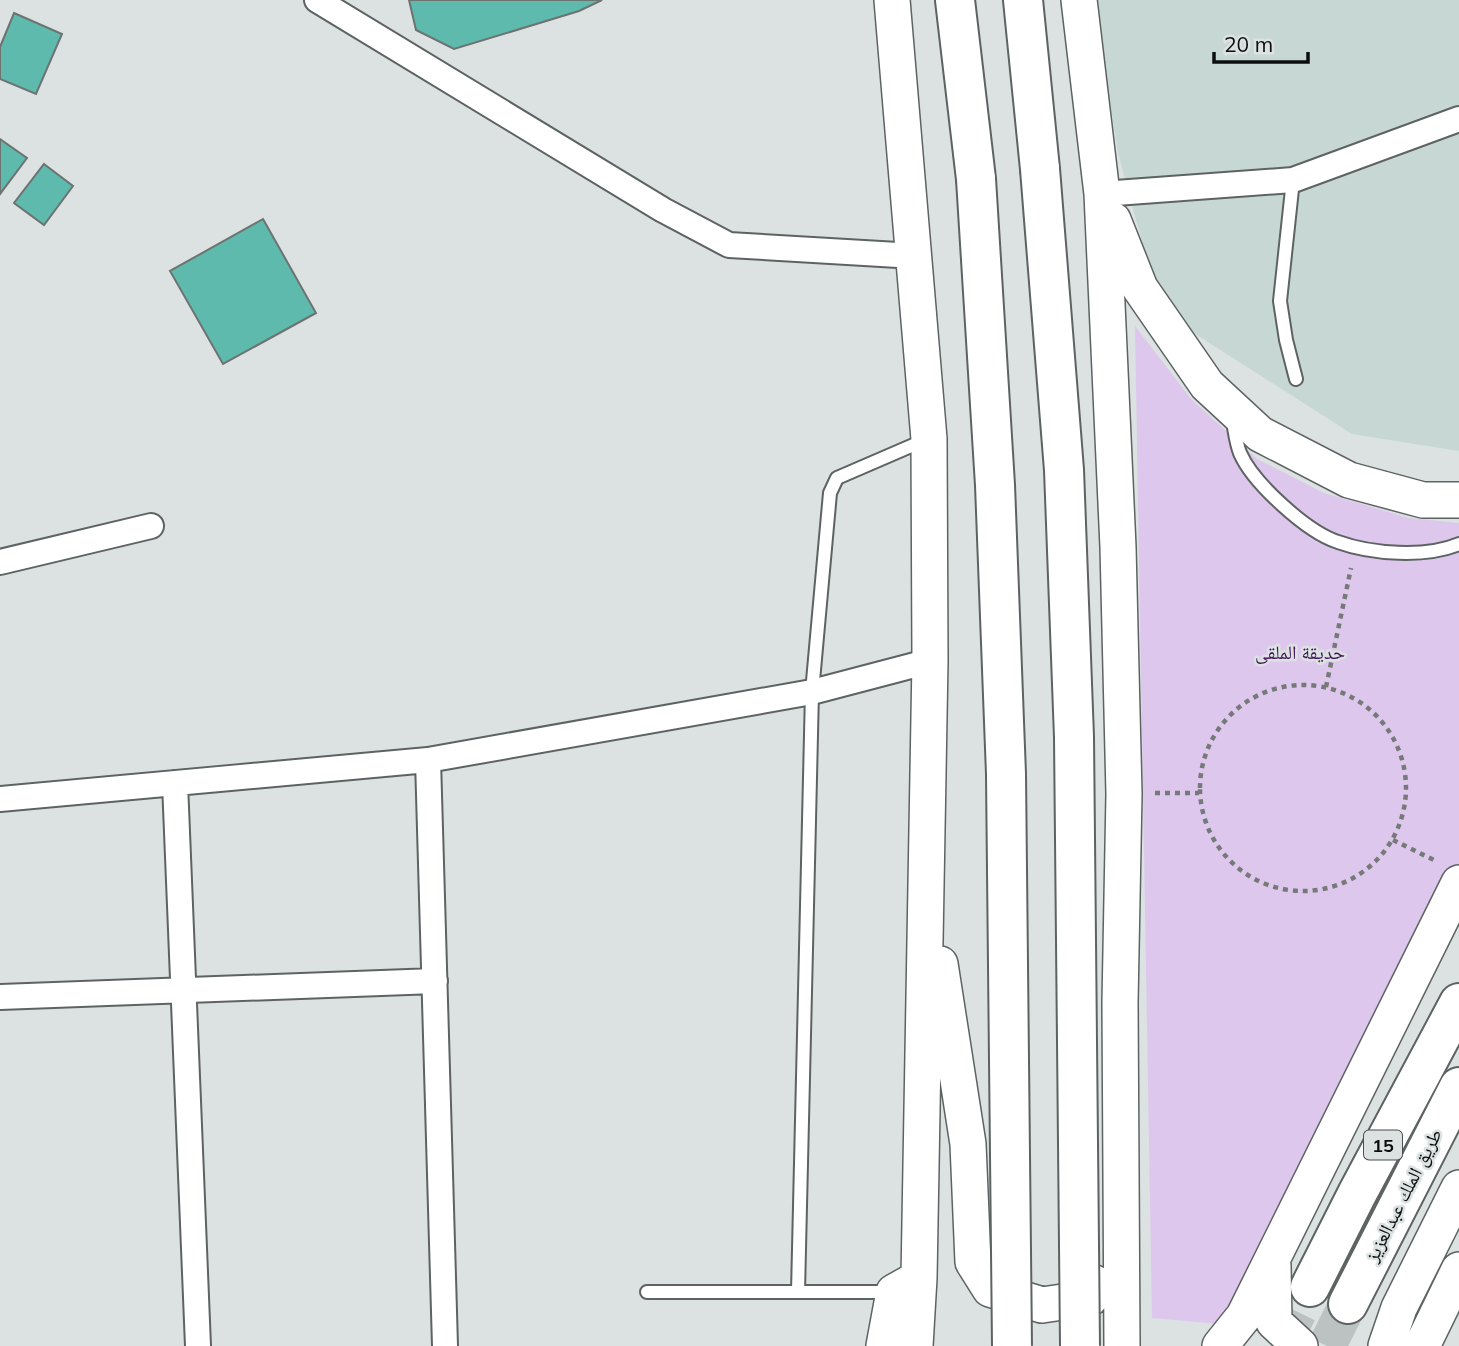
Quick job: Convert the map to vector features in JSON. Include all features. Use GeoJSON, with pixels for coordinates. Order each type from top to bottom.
{"type":"FeatureCollection","features":[{"type":"Feature","properties":{"kind":"main road"},"geometry":{"type":"LineString","coordinates":[[892,0],[929,439],[930,661],[925,867],[907,1285],[915,1346]]}},
{"type":"Feature","properties":{"kind":"main road"},"geometry":{"type":"LineString","coordinates":[[955,0],[976,179],[995,485],[1006,774],[1012,1346]]}},
{"type":"Feature","properties":{"kind":"main road"},"geometry":{"type":"LineString","coordinates":[[1023,0],[1040,169],[1064,470],[1073,710],[1080,1346]]}},
{"type":"Feature","properties":{"kind":"main road"},"geometry":{"type":"LineString","coordinates":[[1079,0],[1102,194],[1118,547],[1124,794],[1120,1002],[1122,1346]]}},
{"type":"Feature","properties":{"kind":"main road"},"geometry":{"type":"LineString","coordinates":[[1102,194],[1140,288],[1208,385],[1260,434],[1349,480],[1423,500],[1459,500]]}},
{"type":"Feature","properties":{"kind":"main road"},"geometry":{"type":"LineString","coordinates":[[925,867],[968,1144],[973,1262],[990,1289],[1042,1305],[1090,1298],[1109,1230],[1120,1002]]}},
{"type":"Feature","properties":{"kind":"main road"},"geometry":{"type":"LineString","coordinates":[[1220,1346],[1244,1316],[1448,872]]}},
{"type":"Feature","properties":{"kind":"main road","name":"طريق الملك عبدالعزيز"},"geometry":{"type":"LineString","coordinates":[[1310,1287],[1459,1003]]}},
{"type":"Feature","properties":{"kind":"main road","name":"طريق الملك عبدالعزيز"},"geometry":{"type":"LineString","coordinates":[[1348,1304],[1459,1087]]}},
{"type":"Feature","properties":{"kind":"main road"},"geometry":{"type":"LineString","coordinates":[[1386,1346],[1399,1308],[1459,1188]]}},
{"type":"Feature","properties":{"kind":"main road"},"geometry":{"type":"LineString","coordinates":[[1273,1255],[1273,1322],[1300,1346]]}},
{"type":"Feature","properties":{"kind":"main road"},"geometry":{"type":"LineString","coordinates":[[1422,1346],[1459,1270]]}},
{"type":"Feature","properties":{"kind":"main road"},"geometry":{"type":"LineString","coordinates":[[884,1346],[907,1285]]}},
{"type":"Feature","properties":{"kind":"main road"},"geometry":{"type":"LineString","coordinates":[[1359,1346],[1399,1308]]}},
{"type":"Feature","properties":{"kind":"street"},"geometry":{"type":"LineString","coordinates":[[317,0],[663,210],[729,245],[915,257]]}},
{"type":"Feature","properties":{"kind":"street"},"geometry":{"type":"LineString","coordinates":[[1102,194],[1293,180],[1459,119]]}},
{"type":"Feature","properties":{"kind":"street"},"geometry":{"type":"LineString","coordinates":[[0,562],[151,526]]}},
{"type":"Feature","properties":{"kind":"street"},"geometry":{"type":"LineString","coordinates":[[0,799],[428,760],[812,692],[930,661]]}},
{"type":"Feature","properties":{"kind":"street"},"geometry":{"type":"LineString","coordinates":[[428,760],[445,1346]]}},
{"type":"Feature","properties":{"kind":"street"},"geometry":{"type":"LineString","coordinates":[[175,783],[198,1346]]}},
{"type":"Feature","properties":{"kind":"street"},"geometry":{"type":"LineString","coordinates":[[0,997],[435,981]]}},
{"type":"Feature","properties":{"kind":"lane"},"geometry":{"type":"LineString","coordinates":[[1293,180],[1280,301],[1296,379]]}},
{"type":"Feature","properties":{"kind":"lane"},"geometry":{"type":"LineString","coordinates":[[1229,405],[1240,453],[1258,480],[1297,519],[1337,542],[1394,553],[1446,550],[1459,544]]}},
{"type":"Feature","properties":{"kind":"lane"},"geometry":{"type":"LineString","coordinates":[[798,1292],[812,692],[830,493],[837,478],[929,439]]}},
{"type":"Feature","properties":{"kind":"lane"},"geometry":{"type":"LineString","coordinates":[[646,1292],[798,1292],[907,1285]]}},
{"type":"Feature","properties":{"kind":"path"},"geometry":{"type":"LineString","coordinates":[[1326,687],[1356,546]]}},
{"type":"Feature","properties":{"kind":"path"},"geometry":{"type":"LineString","coordinates":[[1284,687],[1326,687],[1365,705],[1381,720],[1393,737],[1402,757],[1406,778],[1402,820],[1393,840],[1380,858],[1344,883],[1323,890],[1278,888],[1258,881],[1238,869],[1210,835],[1199,793],[1200,772],[1215,732],[1245,702],[1264,692],[1284,687]]}},
{"type":"Feature","properties":{"kind":"path"},"geometry":{"type":"LineString","coordinates":[[1124,794],[1199,793]]}},
{"type":"Feature","properties":{"kind":"path"},"geometry":{"type":"LineString","coordinates":[[1393,840],[1448,872]]}},
{"type":"Feature","properties":{"kind":"shaded area"},"geometry":{"type":"Polygon","coordinates":[[[1094,0],[1459,0],[1459,451],[1352,434],[1161,312],[1118,153],[1094,0]]]}},
{"type":"Feature","properties":{"kind":"green space","name":"حديقة الملقى"},"geometry":{"type":"Polygon","coordinates":[[[1135,326],[1191,399],[1257,459],[1324,493],[1409,518],[1459,523],[1459,865],[1220,1324],[1152,1318],[1135,326]]]}},
{"type":"Feature","properties":{"kind":"building"},"geometry":{"type":"Polygon","coordinates":[[[409,0],[602,0],[579,11],[454,49],[416,30],[409,0]]]}},
{"type":"Feature","properties":{"kind":"building"},"geometry":{"type":"Polygon","coordinates":[[[14,13],[62,34],[36,94],[0,79],[0,47],[14,13]]]}},
{"type":"Feature","properties":{"kind":"building"},"geometry":{"type":"Polygon","coordinates":[[[0,139],[27,158],[0,194],[0,139]]]}},
{"type":"Feature","properties":{"kind":"building"},"geometry":{"type":"Polygon","coordinates":[[[44,164],[73,186],[44,225],[14,203],[44,164]]]}},
{"type":"Feature","properties":{"kind":"building"},"geometry":{"type":"Polygon","coordinates":[[[263,219],[316,313],[223,364],[170,271],[263,219]]]}},
{"type":"Feature","properties":{"kind":"tunnel"},"geometry":{"type":"LineString","coordinates":[[1281,1346],[1310,1287]]}},
{"type":"Feature","properties":{"kind":"tunnel"},"geometry":{"type":"LineString","coordinates":[[1327,1346],[1348,1304]]}}]}
